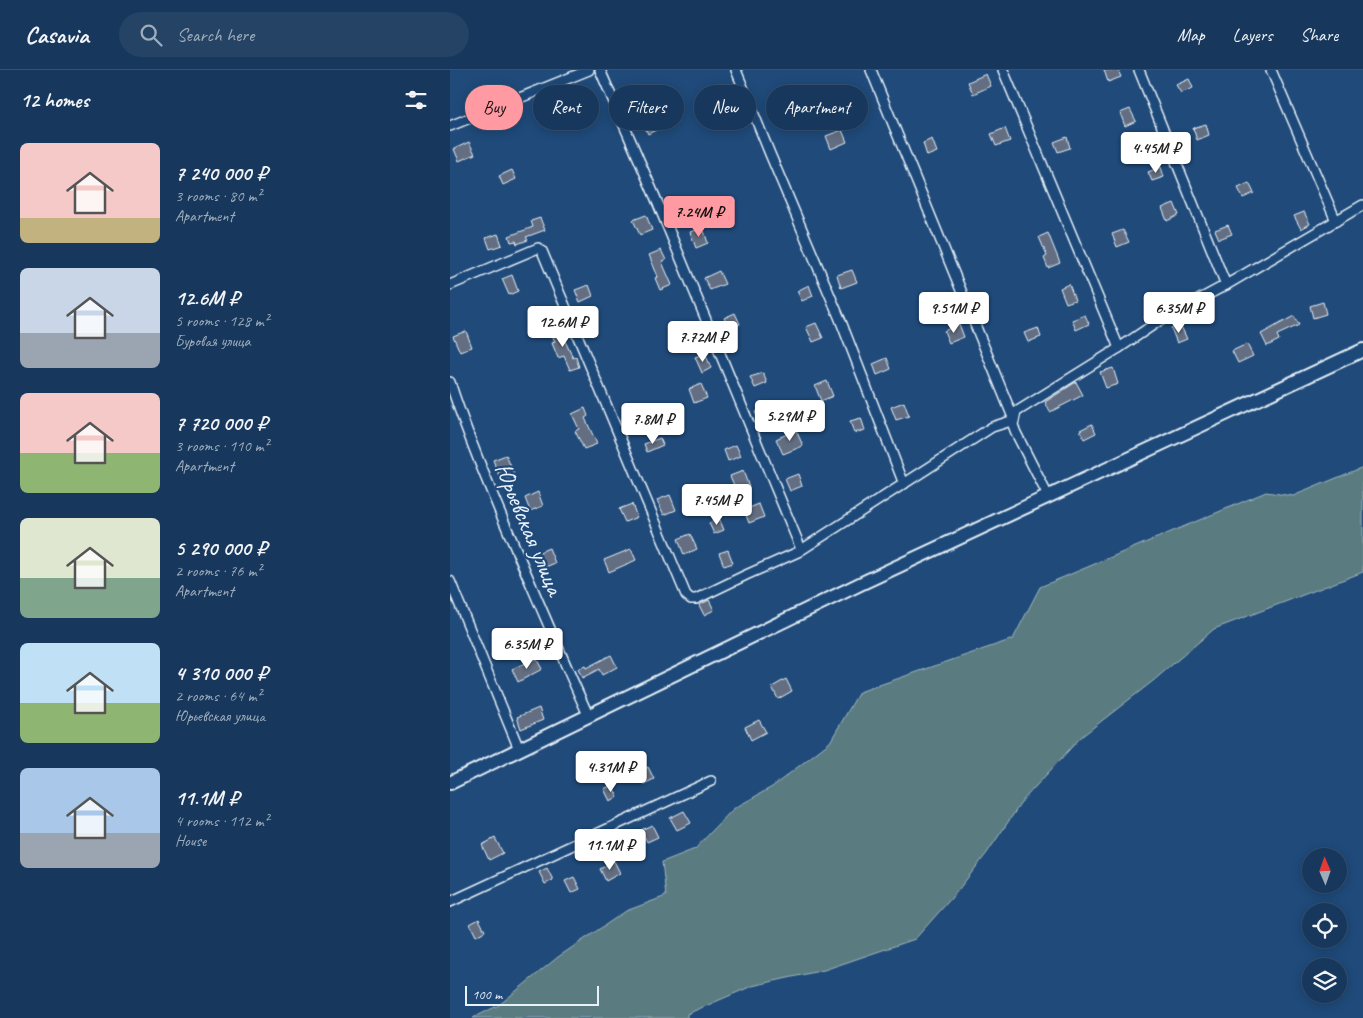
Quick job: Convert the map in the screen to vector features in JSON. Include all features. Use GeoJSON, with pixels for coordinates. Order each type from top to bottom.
{"type":"FeatureCollection","features":[{"type":"Feature","properties":{"kind":"main road"},"geometry":{"type":"LineString","coordinates":[[450,783],[860,584],[1363,350]]}},
{"type":"Feature","properties":{"kind":"street"},"geometry":{"type":"LineString","coordinates":[[450,126],[589,70]]}},
{"type":"Feature","properties":{"kind":"street"},"geometry":{"type":"LineString","coordinates":[[600,70],[656,199],[801,549]]}},
{"type":"Feature","properties":{"kind":"street"},"geometry":{"type":"LineString","coordinates":[[736,70],[840,319],[904,484]]}},
{"type":"Feature","properties":{"kind":"street"},"geometry":{"type":"LineString","coordinates":[[871,70],[1014,420]]}},
{"type":"Feature","properties":{"kind":"street"},"geometry":{"type":"LineString","coordinates":[[1003,70],[1119,348]]}},
{"type":"Feature","properties":{"kind":"street"},"geometry":{"type":"LineString","coordinates":[[1139,70],[1226,284]]}},
{"type":"Feature","properties":{"kind":"street"},"geometry":{"type":"LineString","coordinates":[[1271,70],[1336,221]]}},
{"type":"Feature","properties":{"kind":"street"},"geometry":{"type":"LineString","coordinates":[[1048,496],[1016,433],[1013,425],[1016,412],[1159,321],[1363,206]]}},
{"type":"Feature","properties":{"kind":"street"},"geometry":{"type":"LineString","coordinates":[[450,285],[538,248],[542,251],[686,595],[691,599],[696,599],[798,552],[992,427],[1014,420]]}},
{"type":"Feature","properties":{"kind":"street","name":"Юрьевская улица"},"geometry":{"type":"LineString","coordinates":[[450,382],[461,416],[504,522],[589,717]]}},
{"type":"Feature","properties":{"kind":"street"},"geometry":{"type":"LineString","coordinates":[[450,581],[519,749]]}},
{"type":"Feature","properties":{"kind":"street"},"geometry":{"type":"LineString","coordinates":[[450,902],[711,781]]}},
{"type":"Feature","properties":{"kind":"green space"},"geometry":{"type":"Polygon","coordinates":[[[1363,467],[1363,572],[1214,629],[1153,681],[1081,737],[1023,800],[987,853],[955,894],[915,939],[824,970],[752,986],[687,1014],[687,1018],[473,1018],[499,1005],[558,957],[626,911],[666,896],[662,862],[695,849],[733,809],[772,787],[830,742],[859,692],[1013,639],[1040,587],[1266,492],[1293,496],[1363,467]]]}},
{"type":"Feature","properties":{"kind":"building"},"geometry":{"type":"Polygon","coordinates":[[[1104,70],[1118,70],[1121,77],[1108,82],[1104,70]]]}},
{"type":"Feature","properties":{"kind":"building"},"geometry":{"type":"Polygon","coordinates":[[[986,74],[991,86],[973,94],[968,82],[986,74]]]}},
{"type":"Feature","properties":{"kind":"building"},"geometry":{"type":"Polygon","coordinates":[[[1189,79],[1193,88],[1181,93],[1176,85],[1189,79]]]}},
{"type":"Feature","properties":{"kind":"building"},"geometry":{"type":"Polygon","coordinates":[[[1130,109],[1136,121],[1125,126],[1120,113],[1130,109]]]}},
{"type":"Feature","properties":{"kind":"building"},"geometry":{"type":"Polygon","coordinates":[[[1206,124],[1209,135],[1197,140],[1193,128],[1206,124]]]}},
{"type":"Feature","properties":{"kind":"building"},"geometry":{"type":"Polygon","coordinates":[[[1005,128],[1010,141],[996,146],[991,134],[1005,128]]]}},
{"type":"Feature","properties":{"kind":"building"},"geometry":{"type":"Polygon","coordinates":[[[646,130],[656,130],[648,134],[646,130]]]}},
{"type":"Feature","properties":{"kind":"building"},"geometry":{"type":"Polygon","coordinates":[[[842,130],[847,142],[831,149],[826,136],[842,130]]]}},
{"type":"Feature","properties":{"kind":"building"},"geometry":{"type":"Polygon","coordinates":[[[1067,137],[1070,148],[1058,152],[1054,142],[1067,137]]]}},
{"type":"Feature","properties":{"kind":"building"},"geometry":{"type":"Polygon","coordinates":[[[932,139],[937,152],[927,156],[923,143],[932,139]]]}},
{"type":"Feature","properties":{"kind":"building"},"geometry":{"type":"Polygon","coordinates":[[[469,142],[475,154],[459,161],[454,149],[469,142]]]}},
{"type":"Feature","properties":{"kind":"building"},"geometry":{"type":"Polygon","coordinates":[[[1161,167],[1164,177],[1152,181],[1148,172],[1161,167]]]}},
{"type":"Feature","properties":{"kind":"building"},"geometry":{"type":"Polygon","coordinates":[[[512,170],[516,179],[503,185],[499,176],[512,170]]]}},
{"type":"Feature","properties":{"kind":"building"},"geometry":{"type":"Polygon","coordinates":[[[1249,183],[1254,193],[1243,198],[1238,188],[1249,183]]]}},
{"type":"Feature","properties":{"kind":"building"},"geometry":{"type":"Polygon","coordinates":[[[1174,203],[1179,215],[1167,221],[1162,208],[1174,203]]]}},
{"type":"Feature","properties":{"kind":"building"},"geometry":{"type":"Polygon","coordinates":[[[1304,212],[1310,224],[1301,229],[1294,216],[1304,212]]]}},
{"type":"Feature","properties":{"kind":"building"},"geometry":{"type":"Polygon","coordinates":[[[646,215],[652,230],[640,235],[633,220],[646,215]]]}},
{"type":"Feature","properties":{"kind":"building"},"geometry":{"type":"Polygon","coordinates":[[[540,218],[545,230],[526,237],[528,240],[517,244],[516,241],[511,242],[509,236],[533,227],[531,221],[540,218]]]}},
{"type":"Feature","properties":{"kind":"building"},"geometry":{"type":"Polygon","coordinates":[[[1228,225],[1232,234],[1219,239],[1215,230],[1228,225]]]}},
{"type":"Feature","properties":{"kind":"building"},"geometry":{"type":"Polygon","coordinates":[[[703,228],[708,243],[696,248],[690,232],[703,228]]]}},
{"type":"Feature","properties":{"kind":"building"},"geometry":{"type":"Polygon","coordinates":[[[1123,230],[1129,242],[1117,247],[1112,234],[1123,230]]]}},
{"type":"Feature","properties":{"kind":"building"},"geometry":{"type":"Polygon","coordinates":[[[1048,233],[1060,263],[1048,268],[1044,258],[1047,256],[1039,237],[1048,233]]]}},
{"type":"Feature","properties":{"kind":"building"},"geometry":{"type":"Polygon","coordinates":[[[498,234],[502,245],[490,249],[486,238],[498,234]]]}},
{"type":"Feature","properties":{"kind":"building"},"geometry":{"type":"Polygon","coordinates":[[[661,250],[666,260],[662,262],[672,285],[660,290],[655,278],[658,277],[649,255],[661,250]]]}},
{"type":"Feature","properties":{"kind":"building"},"geometry":{"type":"Polygon","coordinates":[[[852,270],[857,282],[841,288],[837,275],[852,270]]]}},
{"type":"Feature","properties":{"kind":"building"},"geometry":{"type":"Polygon","coordinates":[[[719,271],[725,284],[710,290],[704,278],[719,271]]]}},
{"type":"Feature","properties":{"kind":"building"},"geometry":{"type":"Polygon","coordinates":[[[512,275],[518,291],[509,295],[502,279],[512,275]]]}},
{"type":"Feature","properties":{"kind":"building"},"geometry":{"type":"Polygon","coordinates":[[[1069,284],[1075,300],[1066,303],[1060,288],[1069,284]]]}},
{"type":"Feature","properties":{"kind":"building"},"geometry":{"type":"Polygon","coordinates":[[[589,285],[593,296],[580,302],[575,290],[589,285]]]}},
{"type":"Feature","properties":{"kind":"building"},"geometry":{"type":"Polygon","coordinates":[[[809,285],[813,296],[802,301],[797,291],[809,285]]]}},
{"type":"Feature","properties":{"kind":"building"},"geometry":{"type":"Polygon","coordinates":[[[1323,302],[1326,314],[1313,318],[1310,306],[1323,302]]]}},
{"type":"Feature","properties":{"kind":"building"},"geometry":{"type":"Polygon","coordinates":[[[735,313],[740,324],[729,329],[724,318],[735,313]]]}},
{"type":"Feature","properties":{"kind":"building"},"geometry":{"type":"Polygon","coordinates":[[[1085,315],[1089,324],[1076,330],[1072,320],[1085,315]]]}},
{"type":"Feature","properties":{"kind":"building"},"geometry":{"type":"Polygon","coordinates":[[[1294,316],[1299,325],[1277,335],[1279,340],[1267,346],[1261,334],[1294,316]]]}},
{"type":"Feature","properties":{"kind":"building"},"geometry":{"type":"Polygon","coordinates":[[[816,323],[823,338],[813,342],[806,327],[816,323]]]}},
{"type":"Feature","properties":{"kind":"building"},"geometry":{"type":"Polygon","coordinates":[[[557,324],[573,358],[576,357],[579,367],[570,370],[564,356],[558,358],[552,343],[555,342],[549,327],[557,324]]]}},
{"type":"Feature","properties":{"kind":"building"},"geometry":{"type":"Polygon","coordinates":[[[959,324],[964,337],[949,343],[944,331],[959,324]]]}},
{"type":"Feature","properties":{"kind":"building"},"geometry":{"type":"Polygon","coordinates":[[[1180,324],[1187,339],[1177,343],[1171,328],[1180,324]]]}},
{"type":"Feature","properties":{"kind":"building"},"geometry":{"type":"Polygon","coordinates":[[[1038,328],[1041,337],[1028,342],[1024,333],[1038,328]]]}},
{"type":"Feature","properties":{"kind":"building"},"geometry":{"type":"Polygon","coordinates":[[[466,331],[472,347],[460,352],[453,336],[466,331]]]}},
{"type":"Feature","properties":{"kind":"building"},"geometry":{"type":"Polygon","coordinates":[[[1247,344],[1253,356],[1238,363],[1232,351],[1247,344]]]}},
{"type":"Feature","properties":{"kind":"building"},"geometry":{"type":"Polygon","coordinates":[[[705,353],[711,368],[702,373],[695,357],[705,353]]]}},
{"type":"Feature","properties":{"kind":"building"},"geometry":{"type":"Polygon","coordinates":[[[887,358],[891,369],[877,375],[873,364],[887,358]]]}},
{"type":"Feature","properties":{"kind":"building"},"geometry":{"type":"Polygon","coordinates":[[[1113,368],[1118,384],[1106,388],[1100,372],[1113,368]]]}},
{"type":"Feature","properties":{"kind":"building"},"geometry":{"type":"Polygon","coordinates":[[[763,373],[767,383],[755,388],[750,377],[763,373]]]}},
{"type":"Feature","properties":{"kind":"building"},"geometry":{"type":"Polygon","coordinates":[[[827,381],[833,396],[821,401],[815,386],[827,381]]]}},
{"type":"Feature","properties":{"kind":"building"},"geometry":{"type":"Polygon","coordinates":[[[1076,382],[1083,395],[1050,412],[1045,402],[1076,382]]]}},
{"type":"Feature","properties":{"kind":"building"},"geometry":{"type":"Polygon","coordinates":[[[701,384],[707,398],[694,403],[689,389],[701,384]]]}},
{"type":"Feature","properties":{"kind":"building"},"geometry":{"type":"Polygon","coordinates":[[[904,402],[909,416],[896,420],[891,407],[904,402]]]}},
{"type":"Feature","properties":{"kind":"building"},"geometry":{"type":"Polygon","coordinates":[[[585,408],[588,416],[585,418],[597,444],[584,449],[575,431],[579,429],[572,414],[585,408]]]}},
{"type":"Feature","properties":{"kind":"building"},"geometry":{"type":"Polygon","coordinates":[[[763,409],[769,424],[762,427],[755,412],[763,409]]]}},
{"type":"Feature","properties":{"kind":"building"},"geometry":{"type":"Polygon","coordinates":[[[641,417],[646,429],[635,433],[631,422],[641,417]]]}},
{"type":"Feature","properties":{"kind":"building"},"geometry":{"type":"Polygon","coordinates":[[[861,418],[865,430],[854,433],[850,421],[861,418]]]}},
{"type":"Feature","properties":{"kind":"building"},"geometry":{"type":"Polygon","coordinates":[[[1092,424],[1096,433],[1084,439],[1080,430],[1092,424]]]}},
{"type":"Feature","properties":{"kind":"building"},"geometry":{"type":"Polygon","coordinates":[[[796,430],[803,446],[783,454],[776,439],[796,430]]]}},
{"type":"Feature","properties":{"kind":"building"},"geometry":{"type":"Polygon","coordinates":[[[660,438],[663,445],[647,452],[644,444],[660,438]]]}},
{"type":"Feature","properties":{"kind":"building"},"geometry":{"type":"Polygon","coordinates":[[[736,445],[741,456],[728,461],[724,450],[736,445]]]}},
{"type":"Feature","properties":{"kind":"building"},"geometry":{"type":"Polygon","coordinates":[[[506,455],[516,479],[503,484],[493,460],[506,455]]]}},
{"type":"Feature","properties":{"kind":"building"},"geometry":{"type":"Polygon","coordinates":[[[743,471],[749,487],[737,492],[730,476],[743,471]]]}},
{"type":"Feature","properties":{"kind":"building"},"geometry":{"type":"Polygon","coordinates":[[[798,474],[802,486],[790,491],[785,479],[798,474]]]}},
{"type":"Feature","properties":{"kind":"building"},"geometry":{"type":"Polygon","coordinates":[[[538,492],[543,506],[530,511],[525,498],[538,492]]]}},
{"type":"Feature","properties":{"kind":"building"},"geometry":{"type":"Polygon","coordinates":[[[670,495],[676,510],[664,515],[657,500],[670,495]]]}},
{"type":"Feature","properties":{"kind":"building"},"geometry":{"type":"Polygon","coordinates":[[[632,504],[637,517],[625,522],[619,509],[632,504]]]}},
{"type":"Feature","properties":{"kind":"building"},"geometry":{"type":"Polygon","coordinates":[[[759,504],[764,517],[749,523],[744,510],[759,504]]]}},
{"type":"Feature","properties":{"kind":"building"},"geometry":{"type":"Polygon","coordinates":[[[719,518],[724,530],[714,534],[709,523],[719,518]]]}},
{"type":"Feature","properties":{"kind":"building"},"geometry":{"type":"Polygon","coordinates":[[[690,534],[697,549],[684,555],[678,539],[690,534]]]}},
{"type":"Feature","properties":{"kind":"building"},"geometry":{"type":"Polygon","coordinates":[[[549,548],[555,563],[543,568],[537,553],[549,548]]]}},
{"type":"Feature","properties":{"kind":"building"},"geometry":{"type":"Polygon","coordinates":[[[631,549],[636,560],[609,572],[604,560],[631,549]]]}},
{"type":"Feature","properties":{"kind":"building"},"geometry":{"type":"Polygon","coordinates":[[[728,550],[733,563],[724,566],[719,553],[728,550]]]}},
{"type":"Feature","properties":{"kind":"building"},"geometry":{"type":"Polygon","coordinates":[[[709,600],[714,610],[704,615],[699,605],[709,600]]]}},
{"type":"Feature","properties":{"kind":"building"},"geometry":{"type":"Polygon","coordinates":[[[611,655],[617,667],[602,675],[599,669],[582,678],[578,669],[585,666],[586,668],[611,655]]]}},
{"type":"Feature","properties":{"kind":"building"},"geometry":{"type":"Polygon","coordinates":[[[536,658],[542,669],[518,682],[512,669],[536,658]]]}},
{"type":"Feature","properties":{"kind":"building"},"geometry":{"type":"Polygon","coordinates":[[[786,679],[792,691],[778,699],[772,687],[786,679]]]}},
{"type":"Feature","properties":{"kind":"building"},"geometry":{"type":"Polygon","coordinates":[[[539,708],[543,720],[521,729],[517,717],[539,708]]]}},
{"type":"Feature","properties":{"kind":"building"},"geometry":{"type":"Polygon","coordinates":[[[759,720],[766,732],[751,740],[745,727],[759,720]]]}},
{"type":"Feature","properties":{"kind":"building"},"geometry":{"type":"Polygon","coordinates":[[[648,767],[654,779],[644,784],[638,772],[648,767]]]}},
{"type":"Feature","properties":{"kind":"building"},"geometry":{"type":"Polygon","coordinates":[[[612,785],[618,797],[610,801],[604,789],[612,785]]]}},
{"type":"Feature","properties":{"kind":"building"},"geometry":{"type":"Polygon","coordinates":[[[684,811],[691,823],[677,830],[670,818],[684,811]]]}},
{"type":"Feature","properties":{"kind":"building"},"geometry":{"type":"Polygon","coordinates":[[[652,825],[658,837],[647,842],[641,830],[652,825]]]}},
{"type":"Feature","properties":{"kind":"building"},"geometry":{"type":"Polygon","coordinates":[[[495,838],[503,853],[489,860],[482,845],[495,838]]]}},
{"type":"Feature","properties":{"kind":"building"},"geometry":{"type":"Polygon","coordinates":[[[614,861],[620,873],[606,881],[600,869],[614,861]]]}},
{"type":"Feature","properties":{"kind":"building"},"geometry":{"type":"Polygon","coordinates":[[[547,868],[553,880],[545,884],[539,872],[547,868]]]}},
{"type":"Feature","properties":{"kind":"building"},"geometry":{"type":"Polygon","coordinates":[[[574,877],[580,889],[571,893],[565,881],[574,877]]]}},
{"type":"Feature","properties":{"kind":"building"},"geometry":{"type":"Polygon","coordinates":[[[479,919],[485,931],[476,936],[470,924],[479,919]]]}}]}
